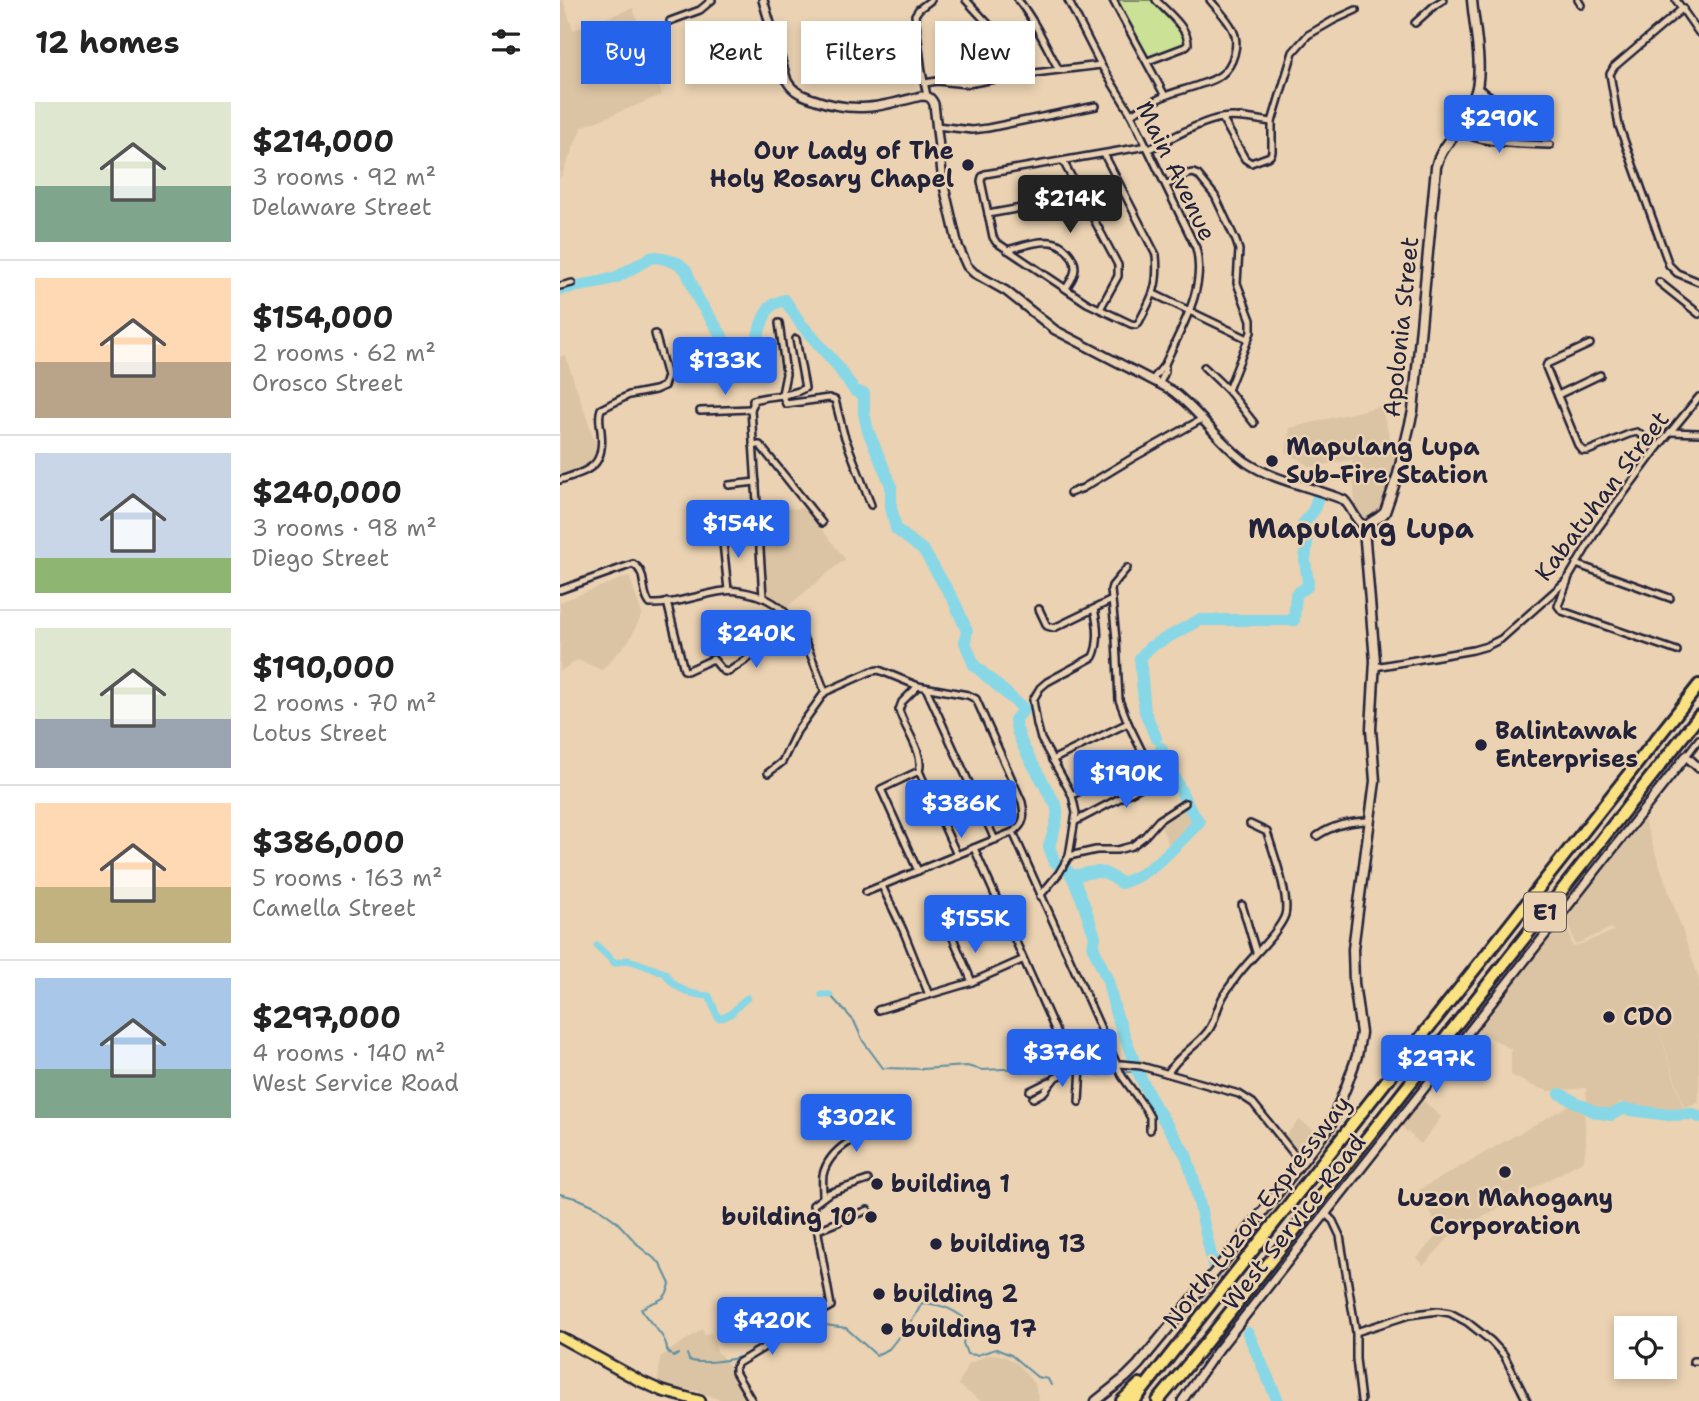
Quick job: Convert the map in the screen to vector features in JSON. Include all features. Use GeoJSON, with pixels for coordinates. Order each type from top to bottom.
{"type":"FeatureCollection","features":[{"type":"Feature","properties":{"kind":"highway","name":"North Luzon Expressway"},"geometry":{"type":"LineString","coordinates":[[1134,1401],[1699,685]]}},
{"type":"Feature","properties":{"kind":"highway","name":"North Luzon Expressway"},"geometry":{"type":"LineString","coordinates":[[1158,1401],[1699,716]]}},
{"type":"Feature","properties":{"kind":"highway"},"geometry":{"type":"LineString","coordinates":[[1168,1401],[1205,1344]]}},
{"type":"Feature","properties":{"kind":"highway"},"geometry":{"type":"LineString","coordinates":[[1122,1401],[1172,1353]]}},
{"type":"Feature","properties":{"kind":"main road","name":"Apolonia Street"},"geometry":{"type":"LineString","coordinates":[[1364,527],[1385,512],[1409,430],[1416,387],[1436,167],[1477,88],[1478,64],[1472,0]]}},
{"type":"Feature","properties":{"kind":"main road"},"geometry":{"type":"LineString","coordinates":[[1096,1401],[1138,1365],[1330,1126],[1357,1056],[1361,1033],[1354,983],[1353,948],[1375,781],[1371,729],[1375,667],[1364,527]]}},
{"type":"Feature","properties":{"kind":"main road"},"geometry":{"type":"LineString","coordinates":[[560,1337],[640,1381],[663,1391],[700,1401]]}},
{"type":"Feature","properties":{"kind":"street"},"geometry":{"type":"LineString","coordinates":[[670,21],[700,10],[712,0]]}},
{"type":"Feature","properties":{"kind":"street"},"geometry":{"type":"LineString","coordinates":[[763,0],[787,81],[798,94],[831,105],[856,108],[881,107],[927,96],[932,99],[940,164],[958,246],[967,266],[974,273],[1006,291],[1051,328],[1153,379],[1182,398],[1247,463],[1269,474],[1344,500],[1364,527]]}},
{"type":"Feature","properties":{"kind":"street"},"geometry":{"type":"LineString","coordinates":[[927,96],[915,15],[931,0]]}},
{"type":"Feature","properties":{"kind":"street"},"geometry":{"type":"LineString","coordinates":[[966,0],[985,21]]}},
{"type":"Feature","properties":{"kind":"street"},"geometry":{"type":"LineString","coordinates":[[1018,0],[1059,70]]}},
{"type":"Feature","properties":{"kind":"street","name":"Main Avenue"},"geometry":{"type":"LineString","coordinates":[[1068,0],[1101,65],[1131,114],[1199,258],[1195,295],[1165,364],[1153,379]]}},
{"type":"Feature","properties":{"kind":"street"},"geometry":{"type":"LineString","coordinates":[[1114,0],[1165,96]]}},
{"type":"Feature","properties":{"kind":"street"},"geometry":{"type":"LineString","coordinates":[[1148,61],[1185,47],[1189,41],[1185,32],[1156,0]]}},
{"type":"Feature","properties":{"kind":"street"},"geometry":{"type":"LineString","coordinates":[[1131,114],[1165,96],[1203,84],[1221,75],[1230,64],[1236,36],[1210,0]]}},
{"type":"Feature","properties":{"kind":"street"},"geometry":{"type":"LineString","coordinates":[[1415,23],[1443,0]]}},
{"type":"Feature","properties":{"kind":"street"},"geometry":{"type":"LineString","coordinates":[[1676,0],[1699,31]]}},
{"type":"Feature","properties":{"kind":"street"},"geometry":{"type":"LineString","coordinates":[[1683,8],[1614,67],[1610,74],[1619,126],[1669,265],[1677,273],[1699,282]]}},
{"type":"Feature","properties":{"kind":"street"},"geometry":{"type":"LineString","coordinates":[[1222,118],[1243,156],[1251,163],[1267,158],[1271,154],[1272,122],[1293,52],[1308,35],[1356,10]]}},
{"type":"Feature","properties":{"kind":"street"},"geometry":{"type":"LineString","coordinates":[[1035,73],[1101,65]]}},
{"type":"Feature","properties":{"kind":"street"},"geometry":{"type":"LineString","coordinates":[[925,83],[935,80]]}},
{"type":"Feature","properties":{"kind":"street"},"geometry":{"type":"LineString","coordinates":[[1477,88],[1504,105],[1523,106]]}},
{"type":"Feature","properties":{"kind":"street"},"geometry":{"type":"LineString","coordinates":[[936,126],[972,130],[1097,106]]}},
{"type":"Feature","properties":{"kind":"street"},"geometry":{"type":"LineString","coordinates":[[1104,154],[1156,255],[1154,295],[1136,325],[1087,303],[996,242],[981,181],[983,175],[1104,154],[1148,148],[1222,118],[1272,122]]}},
{"type":"Feature","properties":{"kind":"street"},"geometry":{"type":"LineString","coordinates":[[1457,130],[1482,141],[1550,145]]}},
{"type":"Feature","properties":{"kind":"street"},"geometry":{"type":"LineString","coordinates":[[1063,161],[1118,265],[1118,276],[1100,309]]}},
{"type":"Feature","properties":{"kind":"street"},"geometry":{"type":"LineString","coordinates":[[1166,185],[1193,173],[1202,179],[1214,196],[1239,250],[1237,284],[1251,320],[1251,332],[1227,390]]}},
{"type":"Feature","properties":{"kind":"street"},"geometry":{"type":"LineString","coordinates":[[988,214],[1082,197]]}},
{"type":"Feature","properties":{"kind":"street"},"geometry":{"type":"LineString","coordinates":[[1007,250],[1040,242],[1060,244],[1067,251],[1075,268],[1066,288]]}},
{"type":"Feature","properties":{"kind":"street"},"geometry":{"type":"LineString","coordinates":[[1659,282],[1699,314]]}},
{"type":"Feature","properties":{"kind":"street"},"geometry":{"type":"LineString","coordinates":[[561,289],[572,284]]}},
{"type":"Feature","properties":{"kind":"street"},"geometry":{"type":"LineString","coordinates":[[1154,295],[1248,339]]}},
{"type":"Feature","properties":{"kind":"street"},"geometry":{"type":"LineString","coordinates":[[779,323],[786,374],[782,394],[786,404],[829,398],[835,400],[844,435],[872,505]]}},
{"type":"Feature","properties":{"kind":"street"},"geometry":{"type":"LineString","coordinates":[[560,480],[582,473],[599,460],[602,439],[599,415],[601,409],[629,395],[664,386],[667,376],[656,334]]}},
{"type":"Feature","properties":{"kind":"street"},"geometry":{"type":"LineString","coordinates":[[764,597],[751,409],[753,400],[802,391],[805,388],[796,339]]}},
{"type":"Feature","properties":{"kind":"street"},"geometry":{"type":"LineString","coordinates":[[1590,344],[1547,365],[1546,370],[1578,445],[1583,451],[1588,451],[1637,432],[1658,447]]}},
{"type":"Feature","properties":{"kind":"street","name":"Main Avenue"},"geometry":{"type":"LineString","coordinates":[[1160,383],[1165,364]]}},
{"type":"Feature","properties":{"kind":"street"},"geometry":{"type":"LineString","coordinates":[[1204,367],[1254,423]]}},
{"type":"Feature","properties":{"kind":"street"},"geometry":{"type":"LineString","coordinates":[[1558,395],[1601,375]]}},
{"type":"Feature","properties":{"kind":"street","name":"Kabatuhan Street"},"geometry":{"type":"LineString","coordinates":[[1375,667],[1473,650],[1494,643],[1548,598],[1569,577],[1598,528],[1699,397]]}},
{"type":"Feature","properties":{"kind":"street"},"geometry":{"type":"LineString","coordinates":[[700,411],[751,409]]}},
{"type":"Feature","properties":{"kind":"street"},"geometry":{"type":"LineString","coordinates":[[1070,494],[1202,419]]}},
{"type":"Feature","properties":{"kind":"street"},"geometry":{"type":"LineString","coordinates":[[1670,432],[1699,433]]}},
{"type":"Feature","properties":{"kind":"street"},"geometry":{"type":"LineString","coordinates":[[753,445],[760,445],[822,523]]}},
{"type":"Feature","properties":{"kind":"street"},"geometry":{"type":"LineString","coordinates":[[729,485],[755,482]]}},
{"type":"Feature","properties":{"kind":"street"},"geometry":{"type":"LineString","coordinates":[[721,510],[757,508]]}},
{"type":"Feature","properties":{"kind":"street"},"geometry":{"type":"LineString","coordinates":[[722,533],[728,590]]}},
{"type":"Feature","properties":{"kind":"street"},"geometry":{"type":"LineString","coordinates":[[560,590],[633,564],[641,571],[647,603],[667,602],[728,590],[764,597],[783,609],[796,626],[825,692]]}},
{"type":"Feature","properties":{"kind":"street"},"geometry":{"type":"LineString","coordinates":[[1576,564],[1670,598]]}},
{"type":"Feature","properties":{"kind":"street"},"geometry":{"type":"LineString","coordinates":[[1126,568],[1112,586],[1119,700],[1156,780]]}},
{"type":"Feature","properties":{"kind":"street"},"geometry":{"type":"LineString","coordinates":[[1569,577],[1559,606],[1562,611],[1677,651]]}},
{"type":"Feature","properties":{"kind":"street"},"geometry":{"type":"LineString","coordinates":[[1039,609],[1047,626],[1054,628],[1112,600]]}},
{"type":"Feature","properties":{"kind":"street"},"geometry":{"type":"LineString","coordinates":[[667,602],[684,670],[687,671],[713,659],[723,671],[728,672],[796,626]]}},
{"type":"Feature","properties":{"kind":"street"},"geometry":{"type":"LineString","coordinates":[[1040,896],[1069,856],[1076,821],[1072,795],[1041,739],[1033,700],[1047,682],[1093,657],[1098,630],[1094,609]]}},
{"type":"Feature","properties":{"kind":"street"},"geometry":{"type":"LineString","coordinates":[[768,773],[782,762],[797,731],[825,692],[872,671],[879,670],[918,686],[968,695],[976,699],[1022,802],[1024,818],[1019,828],[866,892]]}},
{"type":"Feature","properties":{"kind":"street"},"geometry":{"type":"LineString","coordinates":[[918,686],[902,702],[899,710],[919,756],[919,771],[957,855]]}},
{"type":"Feature","properties":{"kind":"street"},"geometry":{"type":"LineString","coordinates":[[926,688],[995,840]]}},
{"type":"Feature","properties":{"kind":"street"},"geometry":{"type":"LineString","coordinates":[[1052,760],[1128,723]]}},
{"type":"Feature","properties":{"kind":"street","name":"West Service Road"},"geometry":{"type":"LineString","coordinates":[[1182,1401],[1215,1353],[1699,739]]}},
{"type":"Feature","properties":{"kind":"street"},"geometry":{"type":"LineString","coordinates":[[1686,756],[1699,768]]}},
{"type":"Feature","properties":{"kind":"street"},"geometry":{"type":"LineString","coordinates":[[1072,795],[1145,758]]}},
{"type":"Feature","properties":{"kind":"street"},"geometry":{"type":"LineString","coordinates":[[918,871],[881,789],[919,771]]}},
{"type":"Feature","properties":{"kind":"street"},"geometry":{"type":"LineString","coordinates":[[1076,821],[1164,775]]}},
{"type":"Feature","properties":{"kind":"street"},"geometry":{"type":"LineString","coordinates":[[1069,856],[1132,846],[1160,820],[1185,803]]}},
{"type":"Feature","properties":{"kind":"street"},"geometry":{"type":"LineString","coordinates":[[1317,836],[1334,826],[1370,821]]}},
{"type":"Feature","properties":{"kind":"street"},"geometry":{"type":"LineString","coordinates":[[1168,1073],[1178,1058],[1210,1029],[1222,998],[1284,916],[1285,894],[1267,832],[1250,824]]}},
{"type":"Feature","properties":{"kind":"street"},"geometry":{"type":"LineString","coordinates":[[1013,832],[1122,1076],[1150,1117],[1150,1130]]}},
{"type":"Feature","properties":{"kind":"street"},"geometry":{"type":"LineString","coordinates":[[974,848],[1071,1063],[1141,1066],[1240,1094],[1250,1100],[1301,1163]]}},
{"type":"Feature","properties":{"kind":"street"},"geometry":{"type":"LineString","coordinates":[[882,886],[929,995]]}},
{"type":"Feature","properties":{"kind":"street"},"geometry":{"type":"LineString","coordinates":[[1242,905],[1256,952]]}},
{"type":"Feature","properties":{"kind":"street"},"geometry":{"type":"LineString","coordinates":[[953,939],[972,982]]}},
{"type":"Feature","properties":{"kind":"street"},"geometry":{"type":"LineString","coordinates":[[878,1010],[972,982],[1023,960]]}},
{"type":"Feature","properties":{"kind":"street"},"geometry":{"type":"LineString","coordinates":[[1030,1091],[1079,1065]]}},
{"type":"Feature","properties":{"kind":"street"},"geometry":{"type":"LineString","coordinates":[[1079,1065],[1079,1102]]}},
{"type":"Feature","properties":{"kind":"street"},"geometry":{"type":"LineString","coordinates":[[1033,1098],[1044,1092],[1053,1080]]}},
{"type":"Feature","properties":{"kind":"street"},"geometry":{"type":"LineString","coordinates":[[823,1197],[824,1171],[837,1150],[866,1133],[897,1120]]}},
{"type":"Feature","properties":{"kind":"street"},"geometry":{"type":"LineString","coordinates":[[752,1401],[735,1372],[736,1366],[788,1328],[831,1306],[813,1205],[830,1193],[868,1180]]}},
{"type":"Feature","properties":{"kind":"street"},"geometry":{"type":"LineString","coordinates":[[818,1230],[868,1210]]}},
{"type":"Feature","properties":{"kind":"street"},"geometry":{"type":"LineString","coordinates":[[1325,1213],[1333,1221],[1340,1236],[1356,1332],[1361,1401]]}},
{"type":"Feature","properties":{"kind":"street"},"geometry":{"type":"LineString","coordinates":[[1356,1332],[1409,1315],[1438,1311],[1450,1313],[1466,1322],[1504,1355],[1527,1401]]}},
{"type":"Feature","properties":{"kind":"shaded area"},"geometry":{"type":"Polygon","coordinates":[[[560,0],[563,0],[573,30],[581,27],[581,84],[658,84],[662,95],[582,127],[560,179],[560,0]]]}},
{"type":"Feature","properties":{"kind":"shaded area"},"geometry":{"type":"Polygon","coordinates":[[[633,8],[637,21],[598,21],[633,8]]]}},
{"type":"Feature","properties":{"kind":"shaded area"},"geometry":{"type":"Polygon","coordinates":[[[565,355],[597,448],[592,459],[585,465],[560,475],[560,357],[565,355]]]}},
{"type":"Feature","properties":{"kind":"shaded area"},"geometry":{"type":"Polygon","coordinates":[[[1381,406],[1393,449],[1401,448],[1383,512],[1356,520],[1352,460],[1309,467],[1300,459],[1286,453],[1290,428],[1381,406]]]}},
{"type":"Feature","properties":{"kind":"shaded area"},"geometry":{"type":"Polygon","coordinates":[[[805,508],[845,559],[787,607],[767,597],[761,510],[805,508]]]}},
{"type":"Feature","properties":{"kind":"shaded area"},"geometry":{"type":"Polygon","coordinates":[[[629,576],[642,614],[630,639],[602,670],[578,660],[560,671],[560,602],[629,576]]]}},
{"type":"Feature","properties":{"kind":"shaded area"},"geometry":{"type":"Polygon","coordinates":[[[1186,806],[1197,822],[1171,850],[1160,824],[1186,806]]]}},
{"type":"Feature","properties":{"kind":"shaded area"},"geometry":{"type":"Polygon","coordinates":[[[1644,820],[1699,979],[1699,1103],[1684,1108],[1648,994],[1685,1114],[1633,1110],[1621,1102],[1608,1113],[1588,1108],[1586,1088],[1549,1091],[1533,1086],[1511,1075],[1511,1049],[1473,1028],[1565,919],[1573,947],[1614,931],[1611,928],[1575,945],[1567,917],[1644,820]]]}},
{"type":"Feature","properties":{"kind":"shaded area"},"geometry":{"type":"Polygon","coordinates":[[[1420,1097],[1441,1117],[1421,1144],[1400,1125],[1420,1097]]]}},
{"type":"Feature","properties":{"kind":"shaded area","name":"Luzon Mahogany Corporation"},"geometry":{"type":"Polygon","coordinates":[[[1573,1103],[1584,1110],[1584,1160],[1452,1234],[1424,1265],[1417,1258],[1440,1232],[1419,1190],[1573,1103]]]}},
{"type":"Feature","properties":{"kind":"shaded area"},"geometry":{"type":"Polygon","coordinates":[[[1299,1120],[1320,1134],[1301,1157],[1284,1138],[1299,1120]]]}},
{"type":"Feature","properties":{"kind":"shaded area"},"geometry":{"type":"Polygon","coordinates":[[[703,1329],[704,1335],[711,1332],[717,1351],[734,1372],[749,1401],[724,1401],[697,1391],[658,1384],[660,1357],[703,1329]]]}},
{"type":"Feature","properties":{"kind":"shaded area"},"geometry":{"type":"Polygon","coordinates":[[[997,1354],[1018,1364],[1035,1385],[1039,1401],[981,1401],[958,1385],[969,1364],[987,1355],[997,1354]]]}},
{"type":"Feature","properties":{"kind":"green space"},"geometry":{"type":"Polygon","coordinates":[[[1115,0],[1153,0],[1187,40],[1187,44],[1148,60],[1115,0]]]}},
{"type":"Feature","properties":{"kind":"waterway"},"geometry":{"type":"LineString","coordinates":[[560,289],[617,277],[650,258],[657,257],[678,263],[686,270],[698,299],[722,336],[723,353],[728,365],[739,369],[746,363],[755,347],[765,314],[770,307],[785,300],[855,391],[864,394],[868,431],[891,485],[891,507],[896,529],[924,551],[954,601],[967,631],[965,642],[974,665],[1024,709],[1015,720],[1017,730],[1056,807],[1056,823],[1049,846],[1054,861],[1060,866]]}},
{"type":"Feature","properties":{"kind":"waterway"},"geometry":{"type":"LineString","coordinates":[[1156,738],[1145,712],[1140,658],[1150,647],[1199,620],[1294,620],[1296,594],[1307,587],[1308,582],[1305,561],[1307,541],[1303,524],[1314,510],[1319,493]]}},
{"type":"Feature","properties":{"kind":"waterway"},"geometry":{"type":"LineString","coordinates":[[1072,876],[1098,872],[1121,883],[1132,879],[1163,858],[1199,822],[1187,804],[1161,748]]}},
{"type":"Feature","properties":{"kind":"waterway"},"geometry":{"type":"LineString","coordinates":[[1068,871],[1082,899],[1095,937],[1093,947],[1108,981],[1115,1011],[1134,1061]]}},
{"type":"Feature","properties":{"kind":"waterway"},"geometry":{"type":"LineString","coordinates":[[597,946],[615,963],[626,960],[639,963],[665,973],[673,983],[684,990],[709,996],[718,1018],[731,1014],[747,998]]}},
{"type":"Feature","properties":{"kind":"waterway"},"geometry":{"type":"LineString","coordinates":[[822,995],[830,995]]}},
{"type":"Feature","properties":{"kind":"waterway"},"geometry":{"type":"LineString","coordinates":[[830,995],[854,1021],[863,1041],[883,1068],[967,1066],[982,1070],[1027,1068],[1063,1071]]}},
{"type":"Feature","properties":{"kind":"waterway"},"geometry":{"type":"LineString","coordinates":[[1136,1068],[1153,1103],[1186,1155],[1213,1264]]}},
{"type":"Feature","properties":{"kind":"waterway"},"geometry":{"type":"LineString","coordinates":[[1098,1075],[1117,1072]]}},
{"type":"Feature","properties":{"kind":"waterway"},"geometry":{"type":"LineString","coordinates":[[1123,1072],[1137,1072]]}},
{"type":"Feature","properties":{"kind":"waterway"},"geometry":{"type":"LineString","coordinates":[[1560,1094],[1595,1112],[1611,1115],[1623,1109],[1669,1115],[1693,1114],[1699,1117]]}},
{"type":"Feature","properties":{"kind":"waterway"},"geometry":{"type":"LineString","coordinates":[[560,1194],[597,1207],[616,1221],[641,1248],[660,1263],[670,1284],[668,1291],[663,1298],[641,1309],[661,1334],[667,1350],[673,1357],[679,1354]]}},
{"type":"Feature","properties":{"kind":"waterway"},"geometry":{"type":"LineString","coordinates":[[805,1322],[846,1328],[876,1355],[889,1349],[922,1303],[939,1306],[964,1318],[966,1332],[963,1343],[967,1354],[977,1355],[996,1349],[1011,1355],[1037,1377],[1048,1379],[1051,1385]]}},
{"type":"Feature","properties":{"kind":"waterway"},"geometry":{"type":"LineString","coordinates":[[782,1330],[792,1324]]}},
{"type":"Feature","properties":{"kind":"waterway"},"geometry":{"type":"LineString","coordinates":[[1248,1333],[1278,1401]]}},
{"type":"Feature","properties":{"kind":"waterway"},"geometry":{"type":"LineString","coordinates":[[687,1354],[689,1360],[701,1362],[746,1355]]}},
{"type":"Feature","properties":{"kind":"place","name":"Our Lady of The Holy Rosary Chapel"},"geometry":{"type":"Point","coordinates":[968,165]}},
{"type":"Feature","properties":{"kind":"place","name":"Mapulang Lupa Sub-Fire Station"},"geometry":{"type":"Point","coordinates":[1272,461]}},
{"type":"Feature","properties":{"kind":"place","name":"Balintawak Enterprises"},"geometry":{"type":"Point","coordinates":[1481,745]}},
{"type":"Feature","properties":{"kind":"place","name":"CDO"},"geometry":{"type":"Point","coordinates":[1609,1017]}},
{"type":"Feature","properties":{"kind":"place","name":"Luzon Mahogany Corporation"},"geometry":{"type":"Point","coordinates":[1505,1172]}},
{"type":"Feature","properties":{"kind":"place","name":"building 1"},"geometry":{"type":"Point","coordinates":[877,1184]}},
{"type":"Feature","properties":{"kind":"place","name":"building 10"},"geometry":{"type":"Point","coordinates":[871,1217]}},
{"type":"Feature","properties":{"kind":"place","name":"building 13"},"geometry":{"type":"Point","coordinates":[936,1244]}},
{"type":"Feature","properties":{"kind":"place","name":"building 2"},"geometry":{"type":"Point","coordinates":[879,1294]}},
{"type":"Feature","properties":{"kind":"place","name":"building 17"},"geometry":{"type":"Point","coordinates":[887,1329]}},
{"type":"Feature","properties":{"kind":"district","name":"Mapulang Lupa"},"geometry":{"type":"Point","coordinates":[1361,528]}}]}
